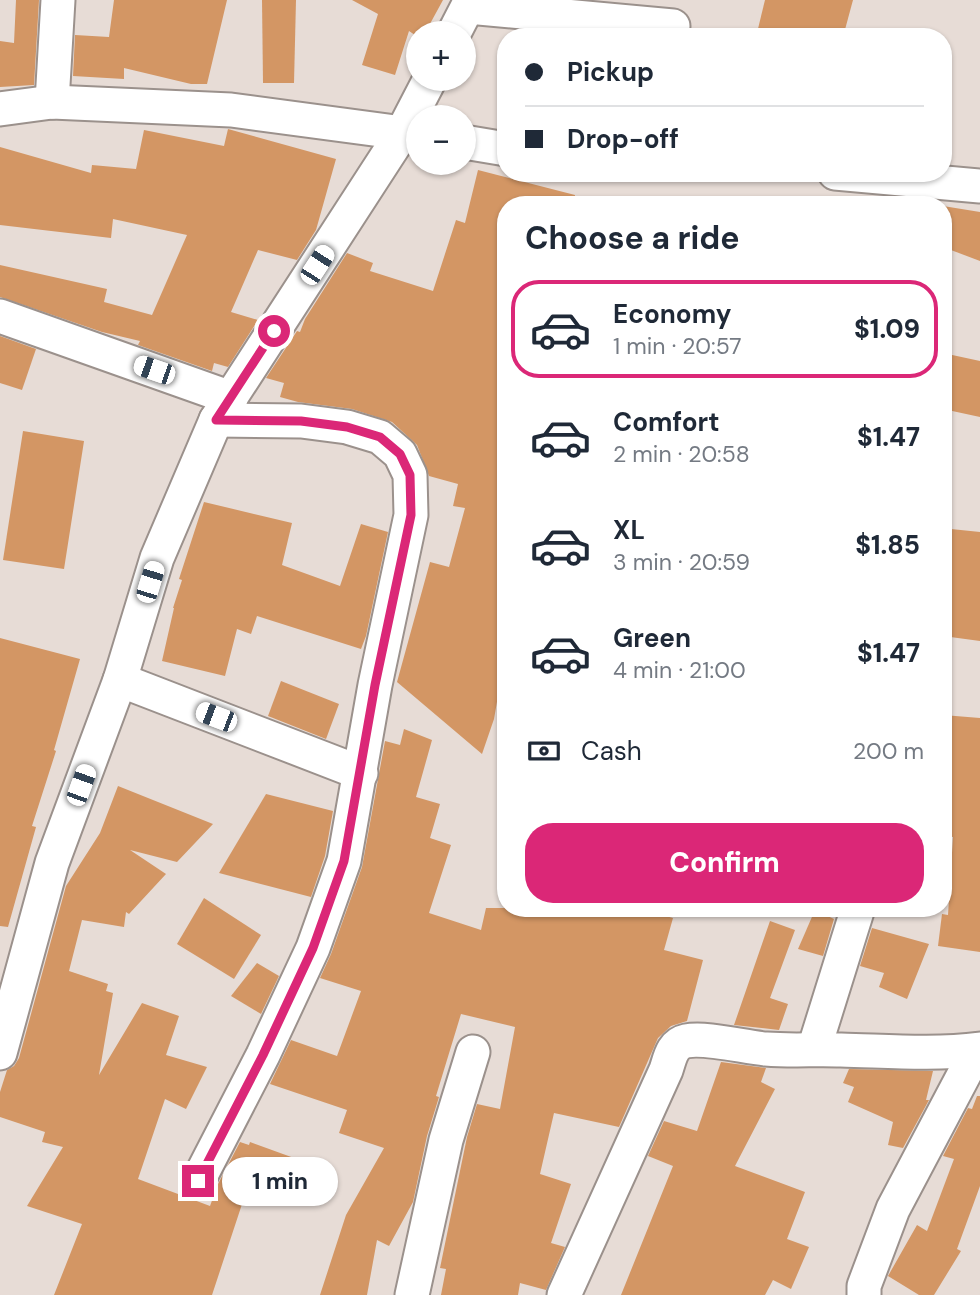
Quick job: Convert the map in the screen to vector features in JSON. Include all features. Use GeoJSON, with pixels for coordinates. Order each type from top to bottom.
{"type":"FeatureCollection","features":[{"type":"Feature","properties":{"kind":"street"},"geometry":{"type":"LineString","coordinates":[[52,102],[58,0]]}},
{"type":"Feature","properties":{"kind":"street"},"geometry":{"type":"LineString","coordinates":[[464,13],[673,26]]}},
{"type":"Feature","properties":{"kind":"street"},"geometry":{"type":"LineString","coordinates":[[0,109],[52,102],[231,110],[406,133]]}},
{"type":"Feature","properties":{"kind":"street"},"geometry":{"type":"LineString","coordinates":[[0,1054],[52,863],[120,680],[157,558],[224,409],[406,140]]}},
{"type":"Feature","properties":{"kind":"street"},"geometry":{"type":"LineString","coordinates":[[476,144],[497,148]]}},
{"type":"Feature","properties":{"kind":"street"},"geometry":{"type":"LineString","coordinates":[[935,182],[980,186]]}},
{"type":"Feature","properties":{"kind":"street"},"geometry":{"type":"LineString","coordinates":[[0,316],[224,409],[347,427],[380,437],[400,454],[410,475],[411,515],[375,685],[344,861],[313,948],[263,1055],[198,1181]]}},
{"type":"Feature","properties":{"kind":"street"},"geometry":{"type":"LineString","coordinates":[[120,680],[361,773]]}},
{"type":"Feature","properties":{"kind":"street"},"geometry":{"type":"LineString","coordinates":[[814,1049],[855,917]]}},
{"type":"Feature","properties":{"kind":"street"},"geometry":{"type":"LineString","coordinates":[[564,1295],[662,1080],[673,1050],[683,1041],[700,1040],[754,1048],[895,1054],[979,1049]]}},
{"type":"Feature","properties":{"kind":"street"},"geometry":{"type":"LineString","coordinates":[[861,1292],[894,1209],[979,1049]]}},
{"type":"Feature","properties":{"kind":"street"},"geometry":{"type":"LineString","coordinates":[[412,1295],[446,1140],[473,1052]]}},
{"type":"Feature","properties":{"kind":"building"},"geometry":{"type":"Polygon","coordinates":[[[16,0],[39,0],[34,85],[0,87],[0,41],[14,43],[16,0]]]}},
{"type":"Feature","properties":{"kind":"building"},"geometry":{"type":"Polygon","coordinates":[[[114,0],[227,0],[207,84],[191,84],[124,68],[124,79],[73,76],[75,35],[109,37],[114,0]]]}},
{"type":"Feature","properties":{"kind":"building"},"geometry":{"type":"Polygon","coordinates":[[[262,0],[296,0],[294,83],[263,83],[262,0]]]}},
{"type":"Feature","properties":{"kind":"building"},"geometry":{"type":"Polygon","coordinates":[[[352,0],[443,0],[432,21],[406,21],[406,40],[395,75],[362,65],[378,14],[352,0]]]}},
{"type":"Feature","properties":{"kind":"building"},"geometry":{"type":"Polygon","coordinates":[[[765,0],[853,0],[845,28],[758,28],[765,0]]]}},
{"type":"Feature","properties":{"kind":"building"},"geometry":{"type":"Polygon","coordinates":[[[228,129],[336,159],[316,230],[297,260],[258,250],[231,312],[258,320],[228,367],[214,363],[212,371],[138,345],[140,341],[102,332],[0,297],[0,265],[107,289],[104,302],[152,315],[187,235],[113,219],[111,238],[0,225],[0,147],[91,173],[92,165],[136,169],[144,130],[224,146],[228,129]]]}},
{"type":"Feature","properties":{"kind":"building"},"geometry":{"type":"Polygon","coordinates":[[[478,170],[497,175],[497,182],[525,182],[575,195],[497,196],[497,702],[482,754],[397,682],[430,562],[449,567],[465,508],[453,506],[458,484],[429,476],[417,445],[392,422],[352,409],[280,397],[284,383],[266,378],[297,331],[300,332],[305,319],[347,253],[373,263],[370,271],[433,291],[456,220],[465,223],[478,170]]]}},
{"type":"Feature","properties":{"kind":"building"},"geometry":{"type":"Polygon","coordinates":[[[952,207],[980,212],[980,261],[952,250],[952,207]]]}},
{"type":"Feature","properties":{"kind":"building"},"geometry":{"type":"Polygon","coordinates":[[[0,336],[36,349],[22,390],[0,383],[0,336]]]}},
{"type":"Feature","properties":{"kind":"building"},"geometry":{"type":"Polygon","coordinates":[[[952,355],[980,361],[980,417],[952,411],[952,355]]]}},
{"type":"Feature","properties":{"kind":"building"},"geometry":{"type":"Polygon","coordinates":[[[23,431],[84,441],[64,569],[3,560],[23,431]]]}},
{"type":"Feature","properties":{"kind":"building"},"geometry":{"type":"Polygon","coordinates":[[[204,502],[292,523],[282,565],[340,586],[361,524],[388,532],[361,649],[257,616],[251,634],[237,629],[225,676],[162,661],[182,580],[179,579],[204,502]]]}},
{"type":"Feature","properties":{"kind":"building"},"geometry":{"type":"Polygon","coordinates":[[[952,529],[980,532],[980,641],[952,637],[952,529]]]}},
{"type":"Feature","properties":{"kind":"building"},"geometry":{"type":"Polygon","coordinates":[[[0,638],[80,659],[54,750],[56,751],[32,826],[36,827],[8,927],[0,926],[0,638]]]}},
{"type":"Feature","properties":{"kind":"building"},"geometry":{"type":"Polygon","coordinates":[[[281,681],[339,704],[326,739],[268,716],[281,681]]]}},
{"type":"Feature","properties":{"kind":"building"},"geometry":{"type":"Polygon","coordinates":[[[952,716],[980,718],[980,952],[938,946],[942,917],[952,917],[952,716]]]}},
{"type":"Feature","properties":{"kind":"building"},"geometry":{"type":"Polygon","coordinates":[[[404,729],[432,740],[416,797],[440,804],[430,838],[451,845],[429,913],[481,930],[486,908],[497,908],[497,917],[669,917],[673,918],[664,950],[703,960],[687,1021],[671,1026],[658,1038],[619,1127],[554,1113],[540,1174],[571,1184],[551,1243],[565,1247],[546,1290],[520,1283],[518,1295],[441,1295],[446,1269],[440,1268],[467,1137],[477,1104],[500,1109],[515,1027],[461,1014],[436,1096],[439,1097],[427,1136],[413,1202],[389,1246],[377,1240],[367,1295],[320,1295],[346,1215],[384,1148],[339,1133],[347,1110],[270,1084],[291,1040],[337,1056],[361,991],[320,978],[362,867],[385,741],[400,745],[404,729]]]}},
{"type":"Feature","properties":{"kind":"building"},"geometry":{"type":"Polygon","coordinates":[[[118,786],[213,824],[177,862],[130,850],[166,874],[129,914],[126,912],[124,927],[82,920],[69,971],[108,984],[106,991],[113,993],[99,1075],[142,1003],[179,1016],[166,1055],[207,1067],[186,1109],[165,1099],[138,1179],[210,1206],[240,1142],[249,1145],[250,1142],[294,1158],[278,1204],[246,1192],[212,1295],[54,1295],[82,1224],[27,1206],[63,1147],[42,1142],[45,1132],[0,1117],[0,1092],[7,1070],[14,1066],[19,1058],[66,886],[100,833],[118,786]]]}},
{"type":"Feature","properties":{"kind":"building"},"geometry":{"type":"Polygon","coordinates":[[[266,794],[333,811],[325,856],[311,897],[219,873],[266,794]]]}},
{"type":"Feature","properties":{"kind":"building"},"geometry":{"type":"Polygon","coordinates":[[[204,898],[261,935],[234,979],[177,944],[204,898]]]}},
{"type":"Feature","properties":{"kind":"building"},"geometry":{"type":"Polygon","coordinates":[[[812,917],[834,919],[823,956],[798,949],[812,917]]]}},
{"type":"Feature","properties":{"kind":"building"},"geometry":{"type":"Polygon","coordinates":[[[770,921],[795,930],[770,998],[788,1004],[779,1030],[734,1025],[770,921]]]}},
{"type":"Feature","properties":{"kind":"building"},"geometry":{"type":"Polygon","coordinates":[[[872,928],[929,944],[907,999],[879,987],[884,973],[860,966],[872,928]]]}},
{"type":"Feature","properties":{"kind":"building"},"geometry":{"type":"Polygon","coordinates":[[[257,963],[279,976],[261,1014],[231,996],[257,963]]]}},
{"type":"Feature","properties":{"kind":"building"},"geometry":{"type":"Polygon","coordinates":[[[721,1062],[766,1068],[761,1082],[775,1089],[735,1166],[805,1192],[787,1239],[809,1247],[791,1289],[773,1280],[765,1295],[621,1295],[673,1166],[648,1156],[664,1121],[697,1131],[721,1062]]]}},
{"type":"Feature","properties":{"kind":"building"},"geometry":{"type":"Polygon","coordinates":[[[849,1069],[933,1071],[926,1100],[929,1100],[903,1148],[888,1145],[893,1122],[848,1102],[854,1087],[843,1083],[849,1069]]]}},
{"type":"Feature","properties":{"kind":"building"},"geometry":{"type":"Polygon","coordinates":[[[977,1096],[980,1096],[980,1186],[957,1249],[961,1251],[934,1295],[919,1295],[888,1276],[917,1225],[927,1231],[954,1159],[943,1156],[977,1096]]]}},
{"type":"Feature","properties":{"kind":"route"},"geometry":{"type":"LineString","coordinates":[[198,1181],[263,1055],[313,948],[344,861],[375,685],[411,515],[410,475],[400,454],[380,437],[347,427],[301,421],[216,420],[274,331]]}}]}
